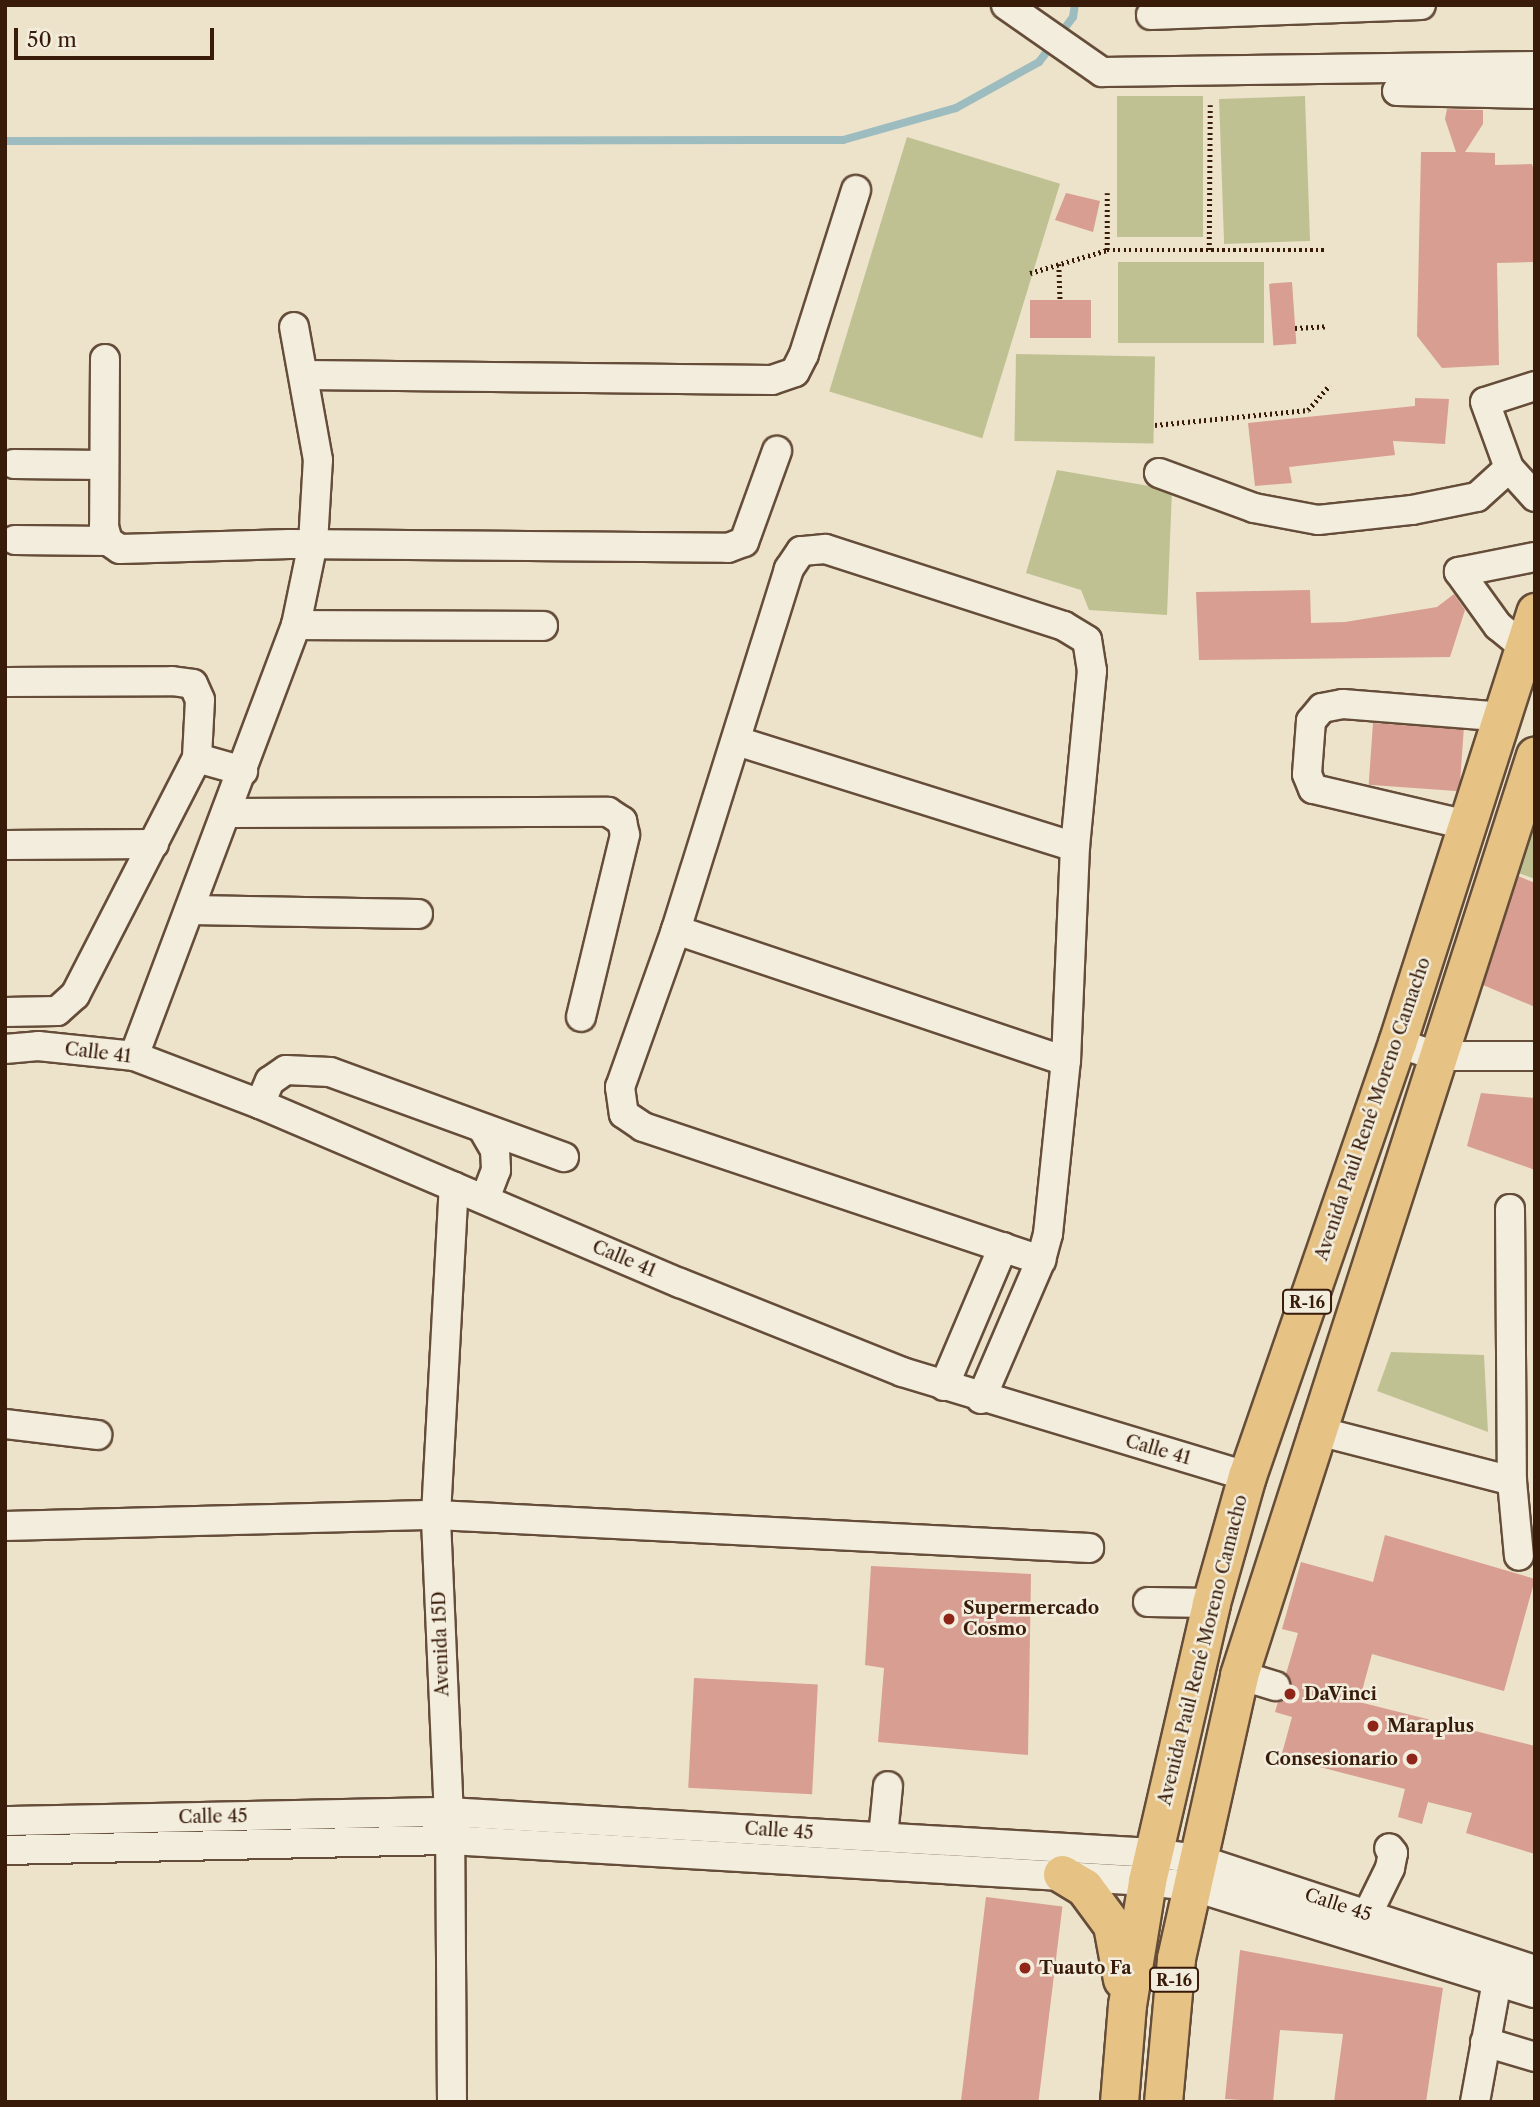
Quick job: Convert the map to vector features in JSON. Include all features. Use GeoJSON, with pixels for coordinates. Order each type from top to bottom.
{"type":"FeatureCollection","features":[{"type":"Feature","properties":{"kind":"main road","name":"Avenida Paúl René Moreno Camacho"},"geometry":{"type":"LineString","coordinates":[[1119,2102],[1127,2006],[1150,1867],[1212,1603],[1247,1476],[1397,1043],[1535,612]]}},
{"type":"Feature","properties":{"kind":"main road","name":"R-16"},"geometry":{"type":"LineString","coordinates":[[1163,2102],[1177,1958],[1239,1675],[1314,1430],[1535,755]]}},
{"type":"Feature","properties":{"kind":"main road"},"geometry":{"type":"LineString","coordinates":[[1062,1874],[1084,1887],[1112,1925],[1127,2006]]}},
{"type":"Feature","properties":{"kind":"street"},"geometry":{"type":"LineString","coordinates":[[1006,5],[1102,72],[1535,66]]}},
{"type":"Feature","properties":{"kind":"street"},"geometry":{"type":"LineString","coordinates":[[1151,16],[1420,5]]}},
{"type":"Feature","properties":{"kind":"street"},"geometry":{"type":"LineString","coordinates":[[1397,91],[1535,94]]}},
{"type":"Feature","properties":{"kind":"street"},"geometry":{"type":"LineString","coordinates":[[304,375],[772,380],[794,372],[804,354],[856,190]]}},
{"type":"Feature","properties":{"kind":"street"},"geometry":{"type":"LineString","coordinates":[[134,1056],[228,813],[296,625],[313,544],[318,444],[295,327]]}},
{"type":"Feature","properties":{"kind":"street"},"geometry":{"type":"LineString","coordinates":[[104,359],[104,527],[108,541]]}},
{"type":"Feature","properties":{"kind":"street"},"geometry":{"type":"LineString","coordinates":[[1535,386],[1485,402],[1509,468],[1535,497]]}},
{"type":"Feature","properties":{"kind":"street"},"geometry":{"type":"LineString","coordinates":[[15,540],[108,541],[120,549],[313,544],[728,548],[744,542],[777,451]]}},
{"type":"Feature","properties":{"kind":"street"},"geometry":{"type":"LineString","coordinates":[[14,464],[104,465]]}},
{"type":"Feature","properties":{"kind":"street"},"geometry":{"type":"LineString","coordinates":[[1159,473],[1254,508],[1318,520],[1412,510],[1477,497],[1509,468]]}},
{"type":"Feature","properties":{"kind":"street"},"geometry":{"type":"LineString","coordinates":[[981,1399],[1041,1260],[1048,1234],[1066,1061],[1075,848],[1093,671],[1087,640],[1064,626],[825,549],[801,551],[789,569],[676,930],[620,1087],[624,1114],[643,1127],[1041,1260]]}},
{"type":"Feature","properties":{"kind":"street"},"geometry":{"type":"LineString","coordinates":[[1524,647],[1498,626],[1459,572],[1535,556]]}},
{"type":"Feature","properties":{"kind":"street"},"geometry":{"type":"LineString","coordinates":[[296,625],[543,626]]}},
{"type":"Feature","properties":{"kind":"street"},"geometry":{"type":"LineString","coordinates":[[5,682],[193,684],[200,700],[197,758],[75,995],[57,1011],[5,1012]]}},
{"type":"Feature","properties":{"kind":"street"},"geometry":{"type":"LineString","coordinates":[[1467,825],[1313,789],[1307,774],[1311,722],[1322,708],[1343,704],[1503,717]]}},
{"type":"Feature","properties":{"kind":"street"},"geometry":{"type":"LineString","coordinates":[[737,741],[1075,848]]}},
{"type":"Feature","properties":{"kind":"street"},"geometry":{"type":"LineString","coordinates":[[197,758],[243,771]]}},
{"type":"Feature","properties":{"kind":"street"},"geometry":{"type":"LineString","coordinates":[[228,813],[608,811],[622,821],[625,835],[581,1017]]}},
{"type":"Feature","properties":{"kind":"street"},"geometry":{"type":"LineString","coordinates":[[5,845],[154,844]]}},
{"type":"Feature","properties":{"kind":"street"},"geometry":{"type":"LineString","coordinates":[[191,910],[418,914]]}},
{"type":"Feature","properties":{"kind":"street"},"geometry":{"type":"LineString","coordinates":[[676,930],[1066,1061]]}},
{"type":"Feature","properties":{"kind":"street"},"geometry":{"type":"LineString","coordinates":[[1397,1043],[1437,1056],[1535,1056]]}},
{"type":"Feature","properties":{"kind":"street","name":"Calle 41"},"geometry":{"type":"LineString","coordinates":[[5,1049],[38,1046],[134,1056],[260,1104],[680,1283],[944,1387],[1247,1476]]}},
{"type":"Feature","properties":{"kind":"street"},"geometry":{"type":"LineString","coordinates":[[260,1104],[270,1081],[286,1070],[330,1072],[484,1131],[564,1157]]}},
{"type":"Feature","properties":{"kind":"street"},"geometry":{"type":"LineString","coordinates":[[484,1131],[495,1150],[496,1170],[485,1199]]}},
{"type":"Feature","properties":{"kind":"street","name":"Avenida 15D"},"geometry":{"type":"LineString","coordinates":[[452,2102],[449,1826],[436,1515],[454,1186]]}},
{"type":"Feature","properties":{"kind":"street"},"geometry":{"type":"LineString","coordinates":[[1510,1209],[1512,1482],[1519,1556]]}},
{"type":"Feature","properties":{"kind":"street"},"geometry":{"type":"LineString","coordinates":[[944,1387],[1003,1247]]}},
{"type":"Feature","properties":{"kind":"street"},"geometry":{"type":"LineString","coordinates":[[5,1424],[97,1435]]}},
{"type":"Feature","properties":{"kind":"street"},"geometry":{"type":"LineString","coordinates":[[1314,1430],[1512,1482]]}},
{"type":"Feature","properties":{"kind":"street"},"geometry":{"type":"LineString","coordinates":[[5,1526],[436,1515],[1088,1548]]}},
{"type":"Feature","properties":{"kind":"street"},"geometry":{"type":"LineString","coordinates":[[1148,1602],[1212,1603]]}},
{"type":"Feature","properties":{"kind":"street"},"geometry":{"type":"LineString","coordinates":[[1239,1675],[1275,1686]]}},
{"type":"Feature","properties":{"kind":"street"},"geometry":{"type":"LineString","coordinates":[[883,1837],[888,1786]]}},
{"type":"Feature","properties":{"kind":"street","name":"Calle 45"},"geometry":{"type":"LineString","coordinates":[[5,1821],[449,1826],[883,1837],[1194,1872],[1367,1915],[1535,1970]]}},
{"type":"Feature","properties":{"kind":"street","name":"Calle 45"},"geometry":{"type":"LineString","coordinates":[[5,1850],[449,1826],[1062,1874],[1150,1867]]}},
{"type":"Feature","properties":{"kind":"street"},"geometry":{"type":"LineString","coordinates":[[1367,1915],[1390,1868],[1392,1853],[1389,1848]]}},
{"type":"Feature","properties":{"kind":"street","name":"Calle 45"},"geometry":{"type":"LineString","coordinates":[[1194,1872],[1535,1993]]}},
{"type":"Feature","properties":{"kind":"street"},"geometry":{"type":"LineString","coordinates":[[1475,2102],[1497,1981]]}},
{"type":"Feature","properties":{"kind":"street"},"geometry":{"type":"LineString","coordinates":[[1485,2042],[1535,2057]]}},
{"type":"Feature","properties":{"kind":"path"},"geometry":{"type":"LineString","coordinates":[[1209,250],[1210,105]]}},
{"type":"Feature","properties":{"kind":"path"},"geometry":{"type":"LineString","coordinates":[[1107,193],[1107,250]]}},
{"type":"Feature","properties":{"kind":"path"},"geometry":{"type":"LineString","coordinates":[[1030,273],[1107,250],[1327,250]]}},
{"type":"Feature","properties":{"kind":"path"},"geometry":{"type":"LineString","coordinates":[[1059,264],[1060,300]]}},
{"type":"Feature","properties":{"kind":"path"},"geometry":{"type":"LineString","coordinates":[[1295,328],[1328,327]]}},
{"type":"Feature","properties":{"kind":"path"},"geometry":{"type":"LineString","coordinates":[[1155,425],[1308,410],[1330,385]]}},
{"type":"Feature","properties":{"kind":"green space"},"geometry":{"type":"Polygon","coordinates":[[[1117,96],[1203,96],[1203,237],[1117,237],[1117,96]]]}},
{"type":"Feature","properties":{"kind":"green space"},"geometry":{"type":"Polygon","coordinates":[[[1305,96],[1310,241],[1224,244],[1219,99],[1305,96]]]}},
{"type":"Feature","properties":{"kind":"green space"},"geometry":{"type":"Polygon","coordinates":[[[907,137],[1060,184],[982,438],[829,391],[907,137]]]}},
{"type":"Feature","properties":{"kind":"green space"},"geometry":{"type":"Polygon","coordinates":[[[1118,262],[1264,262],[1264,343],[1118,343],[1118,262]]]}},
{"type":"Feature","properties":{"kind":"green space"},"geometry":{"type":"Polygon","coordinates":[[[1016,354],[1155,356],[1153,443],[1014,441],[1016,354]]]}},
{"type":"Feature","properties":{"kind":"green space"},"geometry":{"type":"Polygon","coordinates":[[[1057,470],[1172,490],[1167,615],[1089,610],[1081,590],[1026,573],[1057,470]]]}},
{"type":"Feature","properties":{"kind":"green space"},"geometry":{"type":"Polygon","coordinates":[[[1535,805],[1535,879],[1513,871],[1535,805]]]}},
{"type":"Feature","properties":{"kind":"green space"},"geometry":{"type":"Polygon","coordinates":[[[1391,1352],[1484,1355],[1488,1432],[1377,1391],[1391,1352]]]}},
{"type":"Feature","properties":{"kind":"building"},"geometry":{"type":"Polygon","coordinates":[[[1447,109],[1483,110],[1483,124],[1465,152],[1495,153],[1495,165],[1532,164],[1535,175],[1534,262],[1497,263],[1499,365],[1442,368],[1417,336],[1421,152],[1456,152],[1445,119],[1447,109]]]}},
{"type":"Feature","properties":{"kind":"building"},"geometry":{"type":"Polygon","coordinates":[[[1066,193],[1100,201],[1093,232],[1055,220],[1066,193]]]}},
{"type":"Feature","properties":{"kind":"building"},"geometry":{"type":"Polygon","coordinates":[[[1292,282],[1296,344],[1273,345],[1269,284],[1292,282]]]}},
{"type":"Feature","properties":{"kind":"building"},"geometry":{"type":"Polygon","coordinates":[[[1030,300],[1091,300],[1091,338],[1030,338],[1030,300]]]}},
{"type":"Feature","properties":{"kind":"building"},"geometry":{"type":"Polygon","coordinates":[[[1415,398],[1449,399],[1445,444],[1393,441],[1395,455],[1289,467],[1292,483],[1255,486],[1248,423],[1415,406],[1415,398]]]}},
{"type":"Feature","properties":{"kind":"building"},"geometry":{"type":"Polygon","coordinates":[[[1310,590],[1311,623],[1345,622],[1437,607],[1454,594],[1465,610],[1450,657],[1199,660],[1196,592],[1310,590]]]}},
{"type":"Feature","properties":{"kind":"building"},"geometry":{"type":"Polygon","coordinates":[[[1373,723],[1464,729],[1459,791],[1369,785],[1373,723]]]}},
{"type":"Feature","properties":{"kind":"building"},"geometry":{"type":"Polygon","coordinates":[[[1518,876],[1535,883],[1535,1007],[1483,985],[1518,876]]]}},
{"type":"Feature","properties":{"kind":"building"},"geometry":{"type":"Polygon","coordinates":[[[1481,1093],[1535,1098],[1535,1170],[1467,1146],[1481,1093]]]}},
{"type":"Feature","properties":{"kind":"building"},"geometry":{"type":"Polygon","coordinates":[[[1385,1535],[1535,1579],[1504,1691],[1372,1654],[1359,1702],[1535,1746],[1535,1854],[1466,1833],[1472,1813],[1428,1802],[1422,1824],[1398,1817],[1405,1789],[1281,1757],[1292,1717],[1275,1712],[1278,1702],[1291,1690],[1286,1674],[1298,1633],[1282,1629],[1301,1562],[1373,1582],[1385,1535]]]}},
{"type":"Feature","properties":{"kind":"building","name":"Supermercado Cosmo"},"geometry":{"type":"Polygon","coordinates":[[[871,1566],[1031,1574],[1028,1755],[878,1742],[884,1668],[865,1665],[871,1566]]]}},
{"type":"Feature","properties":{"kind":"building"},"geometry":{"type":"Polygon","coordinates":[[[694,1678],[818,1684],[812,1794],[688,1788],[694,1678]]]}},
{"type":"Feature","properties":{"kind":"building","name":"Tuauto Fa"},"geometry":{"type":"Polygon","coordinates":[[[986,1897],[1062,1906],[1038,2102],[961,2100],[986,1897]]]}},
{"type":"Feature","properties":{"kind":"building"},"geometry":{"type":"Polygon","coordinates":[[[1240,1950],[1443,1988],[1426,2102],[1334,2102],[1343,2034],[1280,2030],[1273,2102],[1225,2099],[1240,1950]]]}},
{"type":"Feature","properties":{"kind":"waterway"},"geometry":{"type":"LineString","coordinates":[[5,141],[843,140],[956,108],[1039,62],[1073,17],[1075,5]]}},
{"type":"Feature","properties":{"kind":"place","name":"Supermercado Cosmo"},"geometry":{"type":"Point","coordinates":[949,1619]}},
{"type":"Feature","properties":{"kind":"place","name":"DaVinci"},"geometry":{"type":"Point","coordinates":[1290,1694]}},
{"type":"Feature","properties":{"kind":"place","name":"Maraplus"},"geometry":{"type":"Point","coordinates":[1373,1726]}},
{"type":"Feature","properties":{"kind":"place","name":"Consesionario"},"geometry":{"type":"Point","coordinates":[1412,1759]}},
{"type":"Feature","properties":{"kind":"place","name":"Tuauto Fa"},"geometry":{"type":"Point","coordinates":[1025,1968]}}]}
